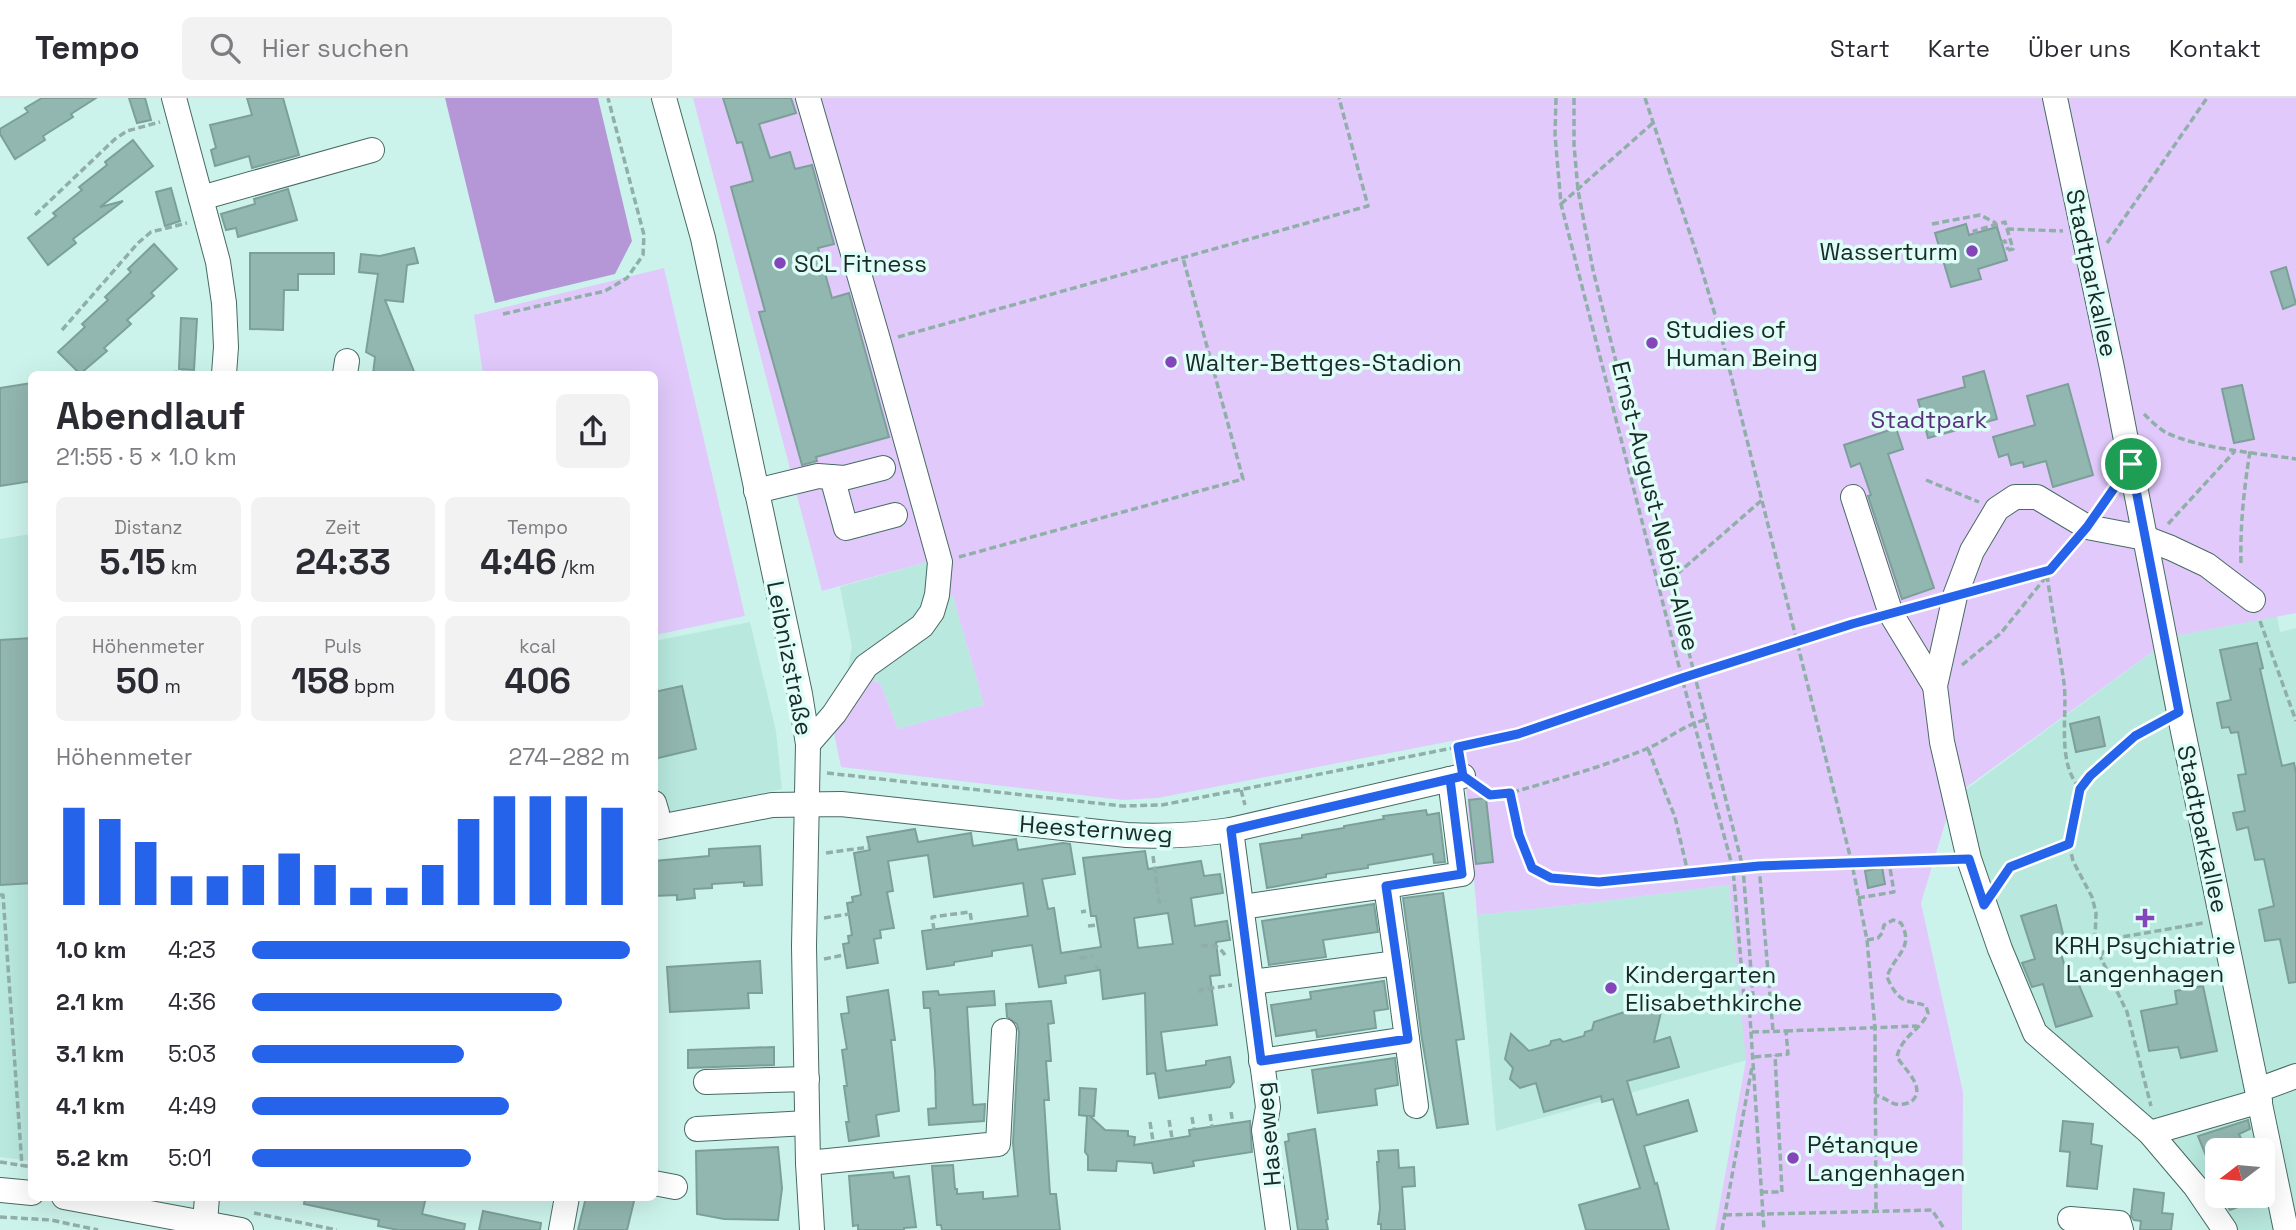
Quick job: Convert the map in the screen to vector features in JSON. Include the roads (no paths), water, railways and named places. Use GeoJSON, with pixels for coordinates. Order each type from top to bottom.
{"type":"FeatureCollection","features":[{"type":"Feature","properties":{"kind":"street","name":"Leibnizstraße"},"geometry":{"type":"LineString","coordinates":[[664,98],[703,238],[800,694],[808,744],[804,946],[808,1163],[812,1230]]}},
{"type":"Feature","properties":{"kind":"street"},"geometry":{"type":"LineString","coordinates":[[808,98],[940,562],[932,612],[922,626],[866,666],[834,713],[808,744]]}},
{"type":"Feature","properties":{"kind":"street","name":"Stadtparkallee"},"geometry":{"type":"LineString","coordinates":[[2055,98],[2286,1230]]}},
{"type":"Feature","properties":{"kind":"street"},"geometry":{"type":"LineString","coordinates":[[176,107],[218,262],[224,303],[224,371]]}},
{"type":"Feature","properties":{"kind":"street"},"geometry":{"type":"LineString","coordinates":[[204,208],[372,150]]}},
{"type":"Feature","properties":{"kind":"street"},"geometry":{"type":"LineString","coordinates":[[757,491],[818,476],[844,478],[883,468]]}},
{"type":"Feature","properties":{"kind":"street"},"geometry":{"type":"LineString","coordinates":[[832,477],[846,528],[895,515]]}},
{"type":"Feature","properties":{"kind":"street"},"geometry":{"type":"LineString","coordinates":[[1853,497],[1891,614],[1936,685]]}},
{"type":"Feature","properties":{"kind":"street"},"geometry":{"type":"LineString","coordinates":[[2225,1230],[2153,1132],[2035,1033],[2000,949],[1969,859],[1942,742],[1936,685],[1955,596],[1972,551],[1997,509],[2015,497],[2037,497],[2087,527],[2146,538],[2207,565],[2253,600]]}},
{"type":"Feature","properties":{"kind":"street","name":"Heesternweg"},"geometry":{"type":"LineString","coordinates":[[658,820],[772,805],[841,804],[1151,836],[1200,834],[1231,830],[1457,777],[1462,874],[1386,886]]}},
{"type":"Feature","properties":{"kind":"street","name":"Haseweg"},"geometry":{"type":"LineString","coordinates":[[1231,830],[1268,1107],[1264,1130],[1278,1230]]}},
{"type":"Feature","properties":{"kind":"street"},"geometry":{"type":"LineString","coordinates":[[1242,907],[1386,886],[1416,1106]]}},
{"type":"Feature","properties":{"kind":"street"},"geometry":{"type":"LineString","coordinates":[[1252,982],[1397,962]]}},
{"type":"Feature","properties":{"kind":"street"},"geometry":{"type":"LineString","coordinates":[[808,1163],[998,1144],[1004,1031]]}},
{"type":"Feature","properties":{"kind":"street"},"geometry":{"type":"LineString","coordinates":[[1261,1061],[1408,1039]]}},
{"type":"Feature","properties":{"kind":"street"},"geometry":{"type":"LineString","coordinates":[[2153,1132],[2259,1096],[2296,1076]]}},
{"type":"Feature","properties":{"kind":"street"},"geometry":{"type":"LineString","coordinates":[[706,1082],[807,1079]]}},
{"type":"Feature","properties":{"kind":"street"},"geometry":{"type":"LineString","coordinates":[[697,1129],[807,1123]]}},
{"type":"Feature","properties":{"kind":"street"},"geometry":{"type":"LineString","coordinates":[[0,1190],[28,1193]]}},
{"type":"Feature","properties":{"kind":"street"},"geometry":{"type":"LineString","coordinates":[[75,1201],[129,1220],[244,1221]]}},
{"type":"Feature","properties":{"kind":"street"},"geometry":{"type":"LineString","coordinates":[[205,1222],[207,1201]]}},
{"type":"Feature","properties":{"kind":"street"},"geometry":{"type":"LineString","coordinates":[[561,1230],[567,1201]]}},
{"type":"Feature","properties":{"kind":"street"},"geometry":{"type":"LineString","coordinates":[[2070,1219],[2119,1223],[2121,1230]]}},
{"type":"Feature","properties":{"kind":"place","name":"Wasserturm"},"geometry":{"type":"Point","coordinates":[1972,251]}},
{"type":"Feature","properties":{"kind":"place","name":"SCL Fitness"},"geometry":{"type":"Point","coordinates":[780,263]}},
{"type":"Feature","properties":{"kind":"place","name":"Studies of Human Being"},"geometry":{"type":"Point","coordinates":[1652,343]}},
{"type":"Feature","properties":{"kind":"place","name":"Walter-Bettges-Stadion"},"geometry":{"type":"Point","coordinates":[1171,362]}},
{"type":"Feature","properties":{"kind":"place","name":"KRH Psychiatrie Langenhagen"},"geometry":{"type":"Point","coordinates":[2145,918]}},
{"type":"Feature","properties":{"kind":"place","name":"Kindergarten Elisabethkirche"},"geometry":{"type":"Point","coordinates":[1611,988]}},
{"type":"Feature","properties":{"kind":"place","name":"Pétanque Langenhagen"},"geometry":{"type":"Point","coordinates":[1793,1158]}},
{"type":"Feature","properties":{"kind":"park label","name":"Stadtpark"},"geometry":{"type":"Point","coordinates":[1929,419]}}]}
